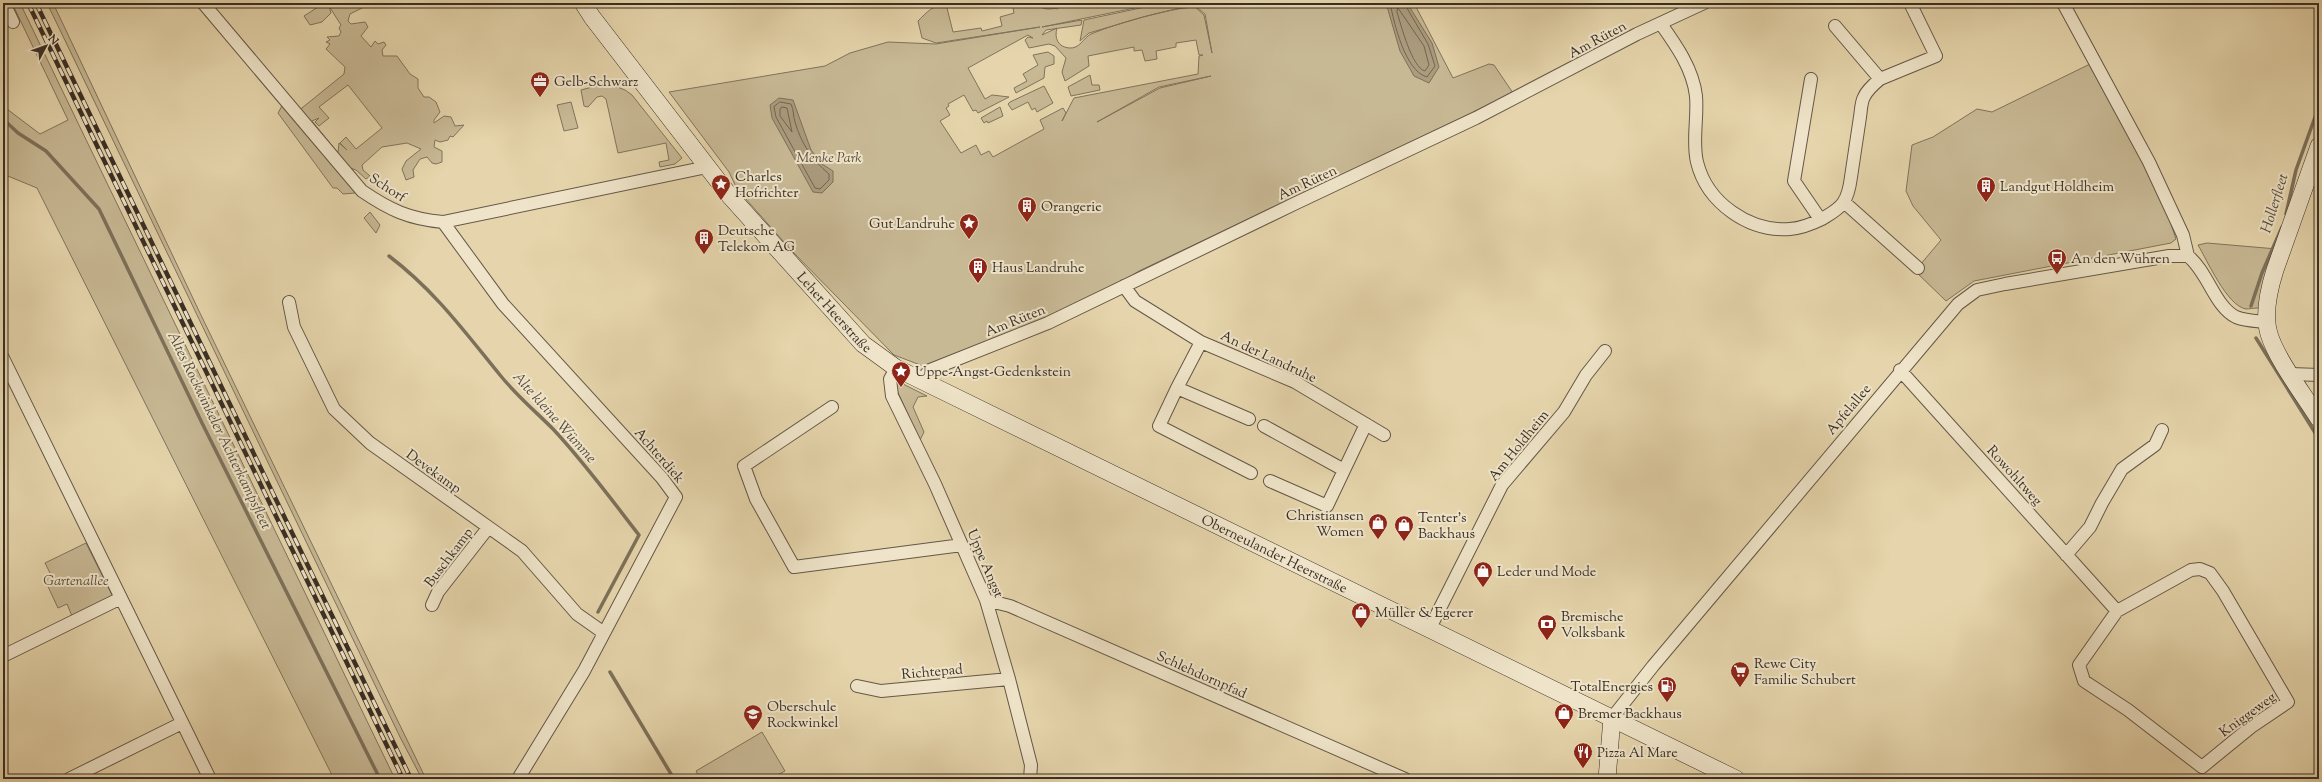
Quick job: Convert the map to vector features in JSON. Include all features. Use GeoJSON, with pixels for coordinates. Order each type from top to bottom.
{"type":"FeatureCollection","features":[{"type":"Feature","properties":{"kind":"main road","name":"Leher Heerstraße"},"geometry":{"type":"LineString","coordinates":[[584,3],[592,17],[729,195],[860,340],[896,368],[920,381]]}},
{"type":"Feature","properties":{"kind":"main road"},"geometry":{"type":"LineString","coordinates":[[2319,146],[2269,290],[2267,322],[2274,345],[2319,419]]}},
{"type":"Feature","properties":{"kind":"main road","name":"Oberneulander Heerstraße"},"geometry":{"type":"LineString","coordinates":[[920,381],[1430,628],[1736,779]]}},
{"type":"Feature","properties":{"kind":"main road"},"geometry":{"type":"LineString","coordinates":[[1607,779],[1612,718]]}},
{"type":"Feature","properties":{"kind":"street"},"geometry":{"type":"LineString","coordinates":[[4,3],[13,22]]}},
{"type":"Feature","properties":{"kind":"street","name":"Schorf"},"geometry":{"type":"LineString","coordinates":[[203,3],[362,191],[399,213],[422,220],[443,222],[707,167]]}},
{"type":"Feature","properties":{"kind":"street","name":"Am Rüten"},"geometry":{"type":"LineString","coordinates":[[920,381],[930,370],[1048,323],[1476,118],[1661,24],[1683,8],[1704,3]]}},
{"type":"Feature","properties":{"kind":"street"},"geometry":{"type":"LineString","coordinates":[[1661,24],[1677,46],[1690,74],[1696,96],[1695,148],[1697,163],[1706,185],[1720,202],[1752,224],[1772,229],[1790,229],[1806,226],[1836,211],[1844,202],[1849,187],[1863,97],[1880,80],[1936,56],[1910,3]]}},
{"type":"Feature","properties":{"kind":"street"},"geometry":{"type":"LineString","coordinates":[[2063,3],[2149,162],[2183,235],[2188,256],[2198,265],[2226,310],[2236,317],[2267,322]]}},
{"type":"Feature","properties":{"kind":"street"},"geometry":{"type":"LineString","coordinates":[[1835,26],[1880,80]]}},
{"type":"Feature","properties":{"kind":"street"},"geometry":{"type":"LineString","coordinates":[[1811,79],[1794,180],[1820,219]]}},
{"type":"Feature","properties":{"kind":"street"},"geometry":{"type":"LineString","coordinates":[[1844,202],[1918,268]]}},
{"type":"Feature","properties":{"kind":"street","name":"Achterdiek"},"geometry":{"type":"LineString","coordinates":[[443,222],[504,304],[662,478],[676,497],[584,671],[518,779]]}},
{"type":"Feature","properties":{"kind":"street","name":"Apfelallee"},"geometry":{"type":"LineString","coordinates":[[1612,718],[1633,689],[1950,310],[1977,290],[2169,256],[2188,256]]}},
{"type":"Feature","properties":{"kind":"street","name":"An der Landruhe"},"geometry":{"type":"LineString","coordinates":[[1124,286],[1135,301],[1201,342],[1295,382],[1384,434]]}},
{"type":"Feature","properties":{"kind":"street","name":"Devekamp"},"geometry":{"type":"LineString","coordinates":[[289,302],[295,332],[334,409],[370,443],[522,551],[577,614],[604,633]]}},
{"type":"Feature","properties":{"kind":"street","name":"An der Landruhe"},"geometry":{"type":"LineString","coordinates":[[1201,342],[1159,426],[1251,472]]}},
{"type":"Feature","properties":{"kind":"street","name":"Am Holdheim"},"geometry":{"type":"LineString","coordinates":[[1430,628],[1502,485],[1564,412],[1586,375],[1605,351]]}},
{"type":"Feature","properties":{"kind":"street"},"geometry":{"type":"LineString","coordinates":[[3,358],[210,779]]}},
{"type":"Feature","properties":{"kind":"street","name":"Uppe Angst"},"geometry":{"type":"LineString","coordinates":[[896,368],[890,379],[892,396],[962,545],[986,600],[1010,679],[1031,765],[1030,779]]}},
{"type":"Feature","properties":{"kind":"street","name":"Rowohltweg"},"geometry":{"type":"LineString","coordinates":[[1900,370],[2117,611]]}},
{"type":"Feature","properties":{"kind":"street"},"geometry":{"type":"LineString","coordinates":[[2291,374],[2319,375]]}},
{"type":"Feature","properties":{"kind":"street"},"geometry":{"type":"LineString","coordinates":[[1178,388],[1249,419]]}},
{"type":"Feature","properties":{"kind":"street"},"geometry":{"type":"LineString","coordinates":[[832,407],[744,466],[756,499],[794,567],[962,545]]}},
{"type":"Feature","properties":{"kind":"street"},"geometry":{"type":"LineString","coordinates":[[1270,481],[1327,506],[1366,424]]}},
{"type":"Feature","properties":{"kind":"street"},"geometry":{"type":"LineString","coordinates":[[1264,426],[1344,470]]}},
{"type":"Feature","properties":{"kind":"street"},"geometry":{"type":"LineString","coordinates":[[2066,555],[2090,527],[2102,502],[2122,469],[2155,446],[2162,430]]}},
{"type":"Feature","properties":{"kind":"street","name":"Buschkamp"},"geometry":{"type":"LineString","coordinates":[[432,605],[438,592],[488,528]]}},
{"type":"Feature","properties":{"kind":"street","name":"Kniggeweg"},"geometry":{"type":"LineString","coordinates":[[2200,569],[2210,573],[2223,591],[2288,702],[2251,727],[2202,767],[2128,710],[2084,681],[2079,665],[2117,611],[2190,570],[2200,569]]}},
{"type":"Feature","properties":{"kind":"street"},"geometry":{"type":"LineString","coordinates":[[3,656],[121,598]]}},
{"type":"Feature","properties":{"kind":"street","name":"Schlehdornpfad"},"geometry":{"type":"LineString","coordinates":[[986,600],[1010,606],[1405,779]]}},
{"type":"Feature","properties":{"kind":"street","name":"Richtepad"},"geometry":{"type":"LineString","coordinates":[[857,686],[880,691],[1010,679]]}},
{"type":"Feature","properties":{"kind":"street"},"geometry":{"type":"LineString","coordinates":[[69,779],[182,723]]}},
{"type":"Feature","properties":{"kind":"green space"},"geometry":{"type":"Polygon","coordinates":[[[12,3],[20,3],[395,779],[334,779],[37,188],[3,174],[3,106],[40,134],[68,120],[12,3]]]}},
{"type":"Feature","properties":{"kind":"green space"},"geometry":{"type":"Polygon","coordinates":[[[47,3],[53,3],[199,311],[426,779],[422,779],[400,737],[47,3]]]}},
{"type":"Feature","properties":{"kind":"green space"},"geometry":{"type":"Polygon","coordinates":[[[327,3],[372,3],[350,14],[348,21],[351,24],[365,22],[368,27],[361,36],[371,47],[375,41],[378,44],[384,42],[386,45],[382,50],[383,56],[397,56],[410,74],[418,79],[418,88],[424,97],[429,97],[436,102],[440,112],[434,120],[434,123],[444,116],[451,117],[455,126],[464,125],[453,137],[450,136],[448,140],[440,142],[435,140],[434,147],[442,151],[442,162],[436,164],[432,163],[427,157],[420,159],[413,170],[414,177],[406,180],[402,169],[406,161],[421,149],[407,143],[382,147],[362,165],[363,170],[370,176],[366,179],[356,170],[345,166],[297,112],[344,74],[345,67],[326,49],[330,44],[326,42],[330,40],[327,37],[339,36],[341,32],[339,28],[341,25],[327,3]],[[348,85],[319,107],[329,118],[319,126],[315,122],[319,118],[312,121],[338,153],[339,143],[347,150],[340,143],[346,137],[356,149],[382,128],[348,85]]]}},
{"type":"Feature","properties":{"kind":"green space","name":"Menke Park"},"geometry":{"type":"Polygon","coordinates":[[[1012,3],[1034,3],[1057,9],[1066,3],[1159,3],[1042,27],[1082,20],[1081,25],[1057,28],[1056,35],[1060,44],[1065,47],[1073,48],[1079,45],[1091,34],[1118,24],[1089,33],[1080,41],[1084,20],[1164,3],[1414,3],[1453,78],[1489,64],[1494,65],[1513,93],[1139,271],[1114,286],[1061,312],[923,366],[894,355],[791,250],[737,189],[729,172],[669,92],[825,66],[850,53],[888,42],[936,44],[1040,27],[936,43],[922,38],[918,21],[934,7],[946,4],[953,32],[981,28],[982,31],[1002,26],[1000,17],[1014,13],[1012,3]],[[1195,6],[1163,12],[1195,7],[1204,15],[1212,53],[1205,14],[1195,6]],[[1056,29],[1046,30],[1042,35],[1056,29]],[[1028,35],[968,68],[985,99],[992,95],[1009,97],[978,113],[976,110],[973,111],[964,95],[948,104],[949,106],[946,108],[950,115],[940,121],[961,153],[976,145],[981,155],[989,151],[993,157],[1044,129],[1040,120],[1063,108],[1066,113],[1062,121],[1074,98],[1198,74],[1199,56],[1203,55],[1199,55],[1196,40],[1176,43],[1176,47],[1156,51],[1157,59],[1145,61],[1142,50],[1134,51],[1134,47],[1088,56],[1089,66],[1065,81],[1062,72],[1066,58],[1055,46],[1049,44],[1029,48],[1025,40],[1028,37],[1033,38],[1028,35]],[[1211,76],[1159,87],[1097,122],[1160,88],[1211,76]]]}},
{"type":"Feature","properties":{"kind":"green space"},"geometry":{"type":"Polygon","coordinates":[[[325,5],[329,6],[331,13],[322,22],[310,25],[304,16],[318,7],[325,5]]]}},
{"type":"Feature","properties":{"kind":"green space"},"geometry":{"type":"Polygon","coordinates":[[[1048,52],[1054,56],[1054,64],[1045,67],[1044,78],[1016,93],[1014,88],[1027,81],[1023,74],[1038,65],[1033,55],[1048,52]]]}},
{"type":"Feature","properties":{"kind":"green space"},"geometry":{"type":"Polygon","coordinates":[[[2090,64],[2137,152],[2143,155],[2157,183],[2176,239],[2171,243],[1974,281],[1946,301],[1915,271],[1941,240],[1913,206],[1906,191],[1912,145],[1933,137],[1977,109],[1992,112],[2090,64]]]}},
{"type":"Feature","properties":{"kind":"green space"},"geometry":{"type":"Polygon","coordinates":[[[1090,75],[1092,85],[1099,85],[1100,90],[1071,96],[1068,87],[1090,75]]]}},
{"type":"Feature","properties":{"kind":"green space"},"geometry":{"type":"Polygon","coordinates":[[[607,83],[625,90],[632,95],[682,158],[675,164],[660,167],[659,162],[669,160],[666,143],[618,153],[606,99],[602,96],[597,97],[588,107],[584,106],[581,90],[607,83]]]}},
{"type":"Feature","properties":{"kind":"green space"},"geometry":{"type":"Polygon","coordinates":[[[1044,86],[1053,103],[1037,112],[1035,108],[1032,110],[1028,102],[1012,110],[1008,104],[1010,102],[1044,86]]]}},
{"type":"Feature","properties":{"kind":"green space"},"geometry":{"type":"Polygon","coordinates":[[[571,102],[578,128],[564,131],[557,105],[571,102]]]}},
{"type":"Feature","properties":{"kind":"green space"},"geometry":{"type":"Polygon","coordinates":[[[283,104],[355,191],[355,193],[343,194],[337,188],[333,188],[278,113],[283,104]]]}},
{"type":"Feature","properties":{"kind":"green space"},"geometry":{"type":"Polygon","coordinates":[[[1000,107],[1003,116],[988,123],[987,121],[984,123],[981,118],[1000,107]]]}},
{"type":"Feature","properties":{"kind":"green space"},"geometry":{"type":"Polygon","coordinates":[[[370,212],[380,225],[376,233],[364,218],[370,212]]]}},
{"type":"Feature","properties":{"kind":"green space"},"geometry":{"type":"Polygon","coordinates":[[[2207,243],[2277,249],[2258,308],[2246,309],[2239,306],[2232,300],[2218,282],[2198,245],[2207,243]]]}},
{"type":"Feature","properties":{"kind":"green space"},"geometry":{"type":"Polygon","coordinates":[[[897,383],[901,383],[927,396],[918,397],[913,407],[924,432],[920,440],[895,386],[897,383]]]}},
{"type":"Feature","properties":{"kind":"green space","name":"Gartenallee"},"geometry":{"type":"Polygon","coordinates":[[[86,543],[113,597],[72,616],[67,604],[58,608],[44,578],[51,575],[45,563],[86,543]]]}},
{"type":"Feature","properties":{"kind":"green space"},"geometry":{"type":"Polygon","coordinates":[[[762,732],[785,771],[770,779],[700,779],[696,771],[762,732]]]}},
{"type":"Feature","properties":{"kind":"water"},"geometry":{"type":"Polygon","coordinates":[[[1034,3],[1066,3],[1058,7],[1046,9],[1034,3]]]}},
{"type":"Feature","properties":{"kind":"water"},"geometry":{"type":"Polygon","coordinates":[[[1386,3],[1407,3],[1432,43],[1439,67],[1429,83],[1414,76],[1400,51],[1386,3]]]}},
{"type":"Feature","properties":{"kind":"water"},"geometry":{"type":"Polygon","coordinates":[[[779,98],[793,100],[811,150],[822,164],[833,171],[833,182],[822,193],[813,192],[772,118],[770,105],[779,98]]]}},
{"type":"Feature","properties":{"kind":"waterway","name":"Hollerfleet"},"geometry":{"type":"LineString","coordinates":[[2286,214],[2296,170],[2319,106]]}},
{"type":"Feature","properties":{"kind":"waterway","name":"Altes Rockwinkeler Achterkampsfleet"},"geometry":{"type":"LineString","coordinates":[[3,119],[18,133],[46,151],[99,209],[202,423],[380,779]]}},
{"type":"Feature","properties":{"kind":"waterway","name":"Hollerfleet"},"geometry":{"type":"LineString","coordinates":[[2251,306],[2262,273],[2282,227]]}},
{"type":"Feature","properties":{"kind":"waterway","name":"Alte kleine Wümme"},"geometry":{"type":"LineString","coordinates":[[389,256],[406,269],[435,297],[506,382],[576,454],[639,535],[598,612]]}},
{"type":"Feature","properties":{"kind":"waterway","name":"Hollerfleet"},"geometry":{"type":"LineString","coordinates":[[2256,338],[2319,439]]}},
{"type":"Feature","properties":{"kind":"waterway","name":"Alte kleine Wümme"},"geometry":{"type":"LineString","coordinates":[[610,672],[674,779]]}},
{"type":"Feature","properties":{"kind":"railway"},"geometry":{"type":"LineString","coordinates":[[28,3],[403,779]]}},
{"type":"Feature","properties":{"kind":"railway"},"geometry":{"type":"LineString","coordinates":[[36,3],[411,779]]}},
{"type":"Feature","properties":{"kind":"place","name":"Gelb-Schwarz"},"geometry":{"type":"Point","coordinates":[540,98]}},
{"type":"Feature","properties":{"kind":"place","name":"Charles Hofrichter"},"geometry":{"type":"Point","coordinates":[721,201]}},
{"type":"Feature","properties":{"kind":"place","name":"Landgut Holdheim"},"geometry":{"type":"Point","coordinates":[1986,203]}},
{"type":"Feature","properties":{"kind":"place","name":"Orangerie"},"geometry":{"type":"Point","coordinates":[1027,223]}},
{"type":"Feature","properties":{"kind":"place","name":"Gut Landruhe"},"geometry":{"type":"Point","coordinates":[969,240]}},
{"type":"Feature","properties":{"kind":"place","name":"Deutsche Telekom AG"},"geometry":{"type":"Point","coordinates":[704,255]}},
{"type":"Feature","properties":{"kind":"place","name":"An den Wühren"},"geometry":{"type":"Point","coordinates":[2057,275]}},
{"type":"Feature","properties":{"kind":"place","name":"Haus Landruhe"},"geometry":{"type":"Point","coordinates":[978,284]}},
{"type":"Feature","properties":{"kind":"place","name":"Uppe-Angst-Gedenkstein"},"geometry":{"type":"Point","coordinates":[901,388]}},
{"type":"Feature","properties":{"kind":"place","name":"Christiansen Women"},"geometry":{"type":"Point","coordinates":[1378,540]}},
{"type":"Feature","properties":{"kind":"place","name":"Tenter's Backhaus"},"geometry":{"type":"Point","coordinates":[1404,542]}},
{"type":"Feature","properties":{"kind":"place","name":"Leder und Mode"},"geometry":{"type":"Point","coordinates":[1483,588]}},
{"type":"Feature","properties":{"kind":"place","name":"Müller & Egerer"},"geometry":{"type":"Point","coordinates":[1361,629]}},
{"type":"Feature","properties":{"kind":"place","name":"Bremische Volksbank"},"geometry":{"type":"Point","coordinates":[1547,641]}},
{"type":"Feature","properties":{"kind":"place","name":"Rewe City Familie Schubert"},"geometry":{"type":"Point","coordinates":[1740,688]}},
{"type":"Feature","properties":{"kind":"place","name":"TotalEnergies"},"geometry":{"type":"Point","coordinates":[1667,703]}},
{"type":"Feature","properties":{"kind":"place","name":"Bremer Backhaus"},"geometry":{"type":"Point","coordinates":[1564,730]}},
{"type":"Feature","properties":{"kind":"place","name":"Oberschule Rockwinkel"},"geometry":{"type":"Point","coordinates":[753,731]}},
{"type":"Feature","properties":{"kind":"place","name":"Pizza Al Mare"},"geometry":{"type":"Point","coordinates":[1583,769]}}]}
